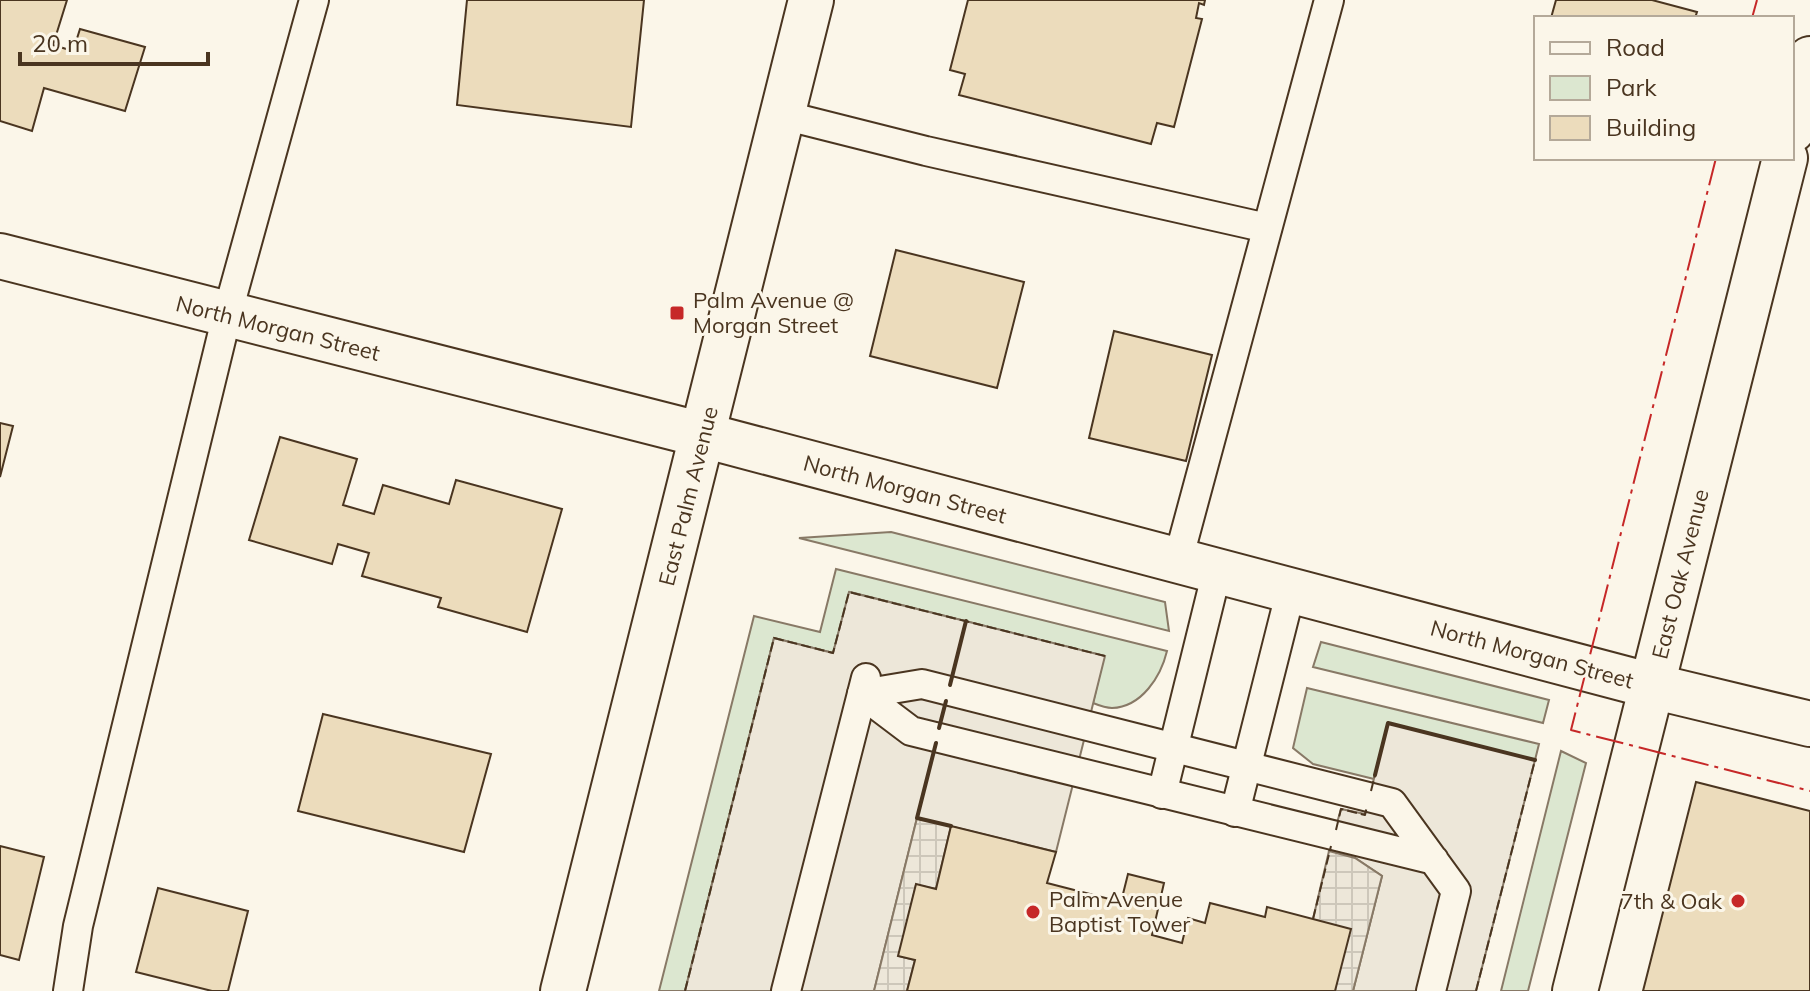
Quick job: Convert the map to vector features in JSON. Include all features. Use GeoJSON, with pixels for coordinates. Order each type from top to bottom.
{"type":"FeatureCollection","features":[{"type":"Feature","properties":{"kind":"street","name":"East Palm Avenue"},"geometry":{"type":"LineString","coordinates":[[563,991],[811,0]]}},
{"type":"Feature","properties":{"kind":"street"},"geometry":{"type":"LineString","coordinates":[[1794,122],[1810,59]]}},
{"type":"Feature","properties":{"kind":"street","name":"East Oak Avenue"},"geometry":{"type":"LineString","coordinates":[[1575,991],[1784,160]]}},
{"type":"Feature","properties":{"kind":"street","name":"North Morgan Street"},"geometry":{"type":"LineString","coordinates":[[0,256],[703,435],[1652,686],[1810,724]]}},
{"type":"Feature","properties":{"kind":"lane"},"geometry":{"type":"LineString","coordinates":[[68,991],[78,926],[227,315],[314,0]]}},
{"type":"Feature","properties":{"kind":"lane"},"geometry":{"type":"LineString","coordinates":[[1162,794],[1174,748],[1197,566],[1267,228],[1329,0]]}},
{"type":"Feature","properties":{"kind":"lane"},"geometry":{"type":"LineString","coordinates":[[783,115],[926,151],[1267,228]]}},
{"type":"Feature","properties":{"kind":"lane"},"geometry":{"type":"LineString","coordinates":[[1235,812],[1291,590]]}},
{"type":"Feature","properties":{"kind":"lane"},"geometry":{"type":"LineString","coordinates":[[864,686],[922,684],[1392,803],[1456,891],[1431,991]]}},
{"type":"Feature","properties":{"kind":"lane"},"geometry":{"type":"LineString","coordinates":[[864,686],[911,731],[1434,860]]}},
{"type":"Feature","properties":{"kind":"lane"},"geometry":{"type":"LineString","coordinates":[[786,991],[864,686]]}},
{"type":"Feature","properties":{"kind":"green space"},"geometry":{"type":"Polygon","coordinates":[[[891,532],[1165,602],[1169,631],[799,538],[891,532]]]}},
{"type":"Feature","properties":{"kind":"green space"},"geometry":{"type":"Polygon","coordinates":[[[836,569],[1167,651],[1155,680],[1141,696],[1112,708],[1093,703],[1104,656],[850,592],[833,653],[774,638],[685,991],[659,991],[754,616],[820,632],[836,569]]]}},
{"type":"Feature","properties":{"kind":"green space"},"geometry":{"type":"Polygon","coordinates":[[[1321,642],[1549,700],[1543,723],[1313,667],[1321,642]]]}},
{"type":"Feature","properties":{"kind":"green space"},"geometry":{"type":"Polygon","coordinates":[[[1307,688],[1539,744],[1535,760],[1388,723],[1374,779],[1313,764],[1293,748],[1307,688]]]}},
{"type":"Feature","properties":{"kind":"green space"},"geometry":{"type":"Polygon","coordinates":[[[1561,751],[1586,763],[1528,991],[1501,991],[1561,751]]]}},
{"type":"Feature","properties":{"kind":"shaded area"},"geometry":{"type":"Polygon","coordinates":[[[849,592],[1105,656],[1056,852],[917,818],[874,991],[685,991],[774,638],[833,653],[849,592]]]}},
{"type":"Feature","properties":{"kind":"shaded area"},"geometry":{"type":"Polygon","coordinates":[[[1388,723],[1535,760],[1476,991],[1353,991],[1382,876],[1355,858],[1329,851],[1341,809],[1365,814],[1388,723]]]}},
{"type":"Feature","properties":{"kind":"shaded area"},"geometry":{"type":"Polygon","coordinates":[[[917,818],[951,826],[936,889],[916,885],[899,956],[915,960],[907,991],[874,991],[917,818]]]}},
{"type":"Feature","properties":{"kind":"shaded area"},"geometry":{"type":"Polygon","coordinates":[[[1329,851],[1355,858],[1382,876],[1353,991],[1335,991],[1313,919],[1329,851]]]}},
{"type":"Feature","properties":{"kind":"building"},"geometry":{"type":"Polygon","coordinates":[[[0,0],[67,0],[53,45],[73,51],[80,29],[145,47],[125,111],[44,88],[32,131],[0,121],[0,0]]]}},
{"type":"Feature","properties":{"kind":"building"},"geometry":{"type":"Polygon","coordinates":[[[467,0],[644,0],[631,127],[457,105],[467,0]]]}},
{"type":"Feature","properties":{"kind":"building"},"geometry":{"type":"Polygon","coordinates":[[[968,0],[1205,0],[1204,5],[1199,3],[1196,18],[1202,19],[1174,127],[1157,123],[1151,144],[959,95],[965,74],[950,70],[968,0]]]}},
{"type":"Feature","properties":{"kind":"building"},"geometry":{"type":"Polygon","coordinates":[[[1556,0],[1652,0],[1697,12],[1696,16],[1552,16],[1556,0]]]}},
{"type":"Feature","properties":{"kind":"building"},"geometry":{"type":"Polygon","coordinates":[[[896,250],[1024,282],[997,388],[870,356],[896,250]]]}},
{"type":"Feature","properties":{"kind":"building"},"geometry":{"type":"Polygon","coordinates":[[[1114,331],[1212,355],[1186,461],[1089,438],[1114,331]]]}},
{"type":"Feature","properties":{"kind":"building"},"geometry":{"type":"Polygon","coordinates":[[[0,423],[13,426],[0,477],[0,423]]]}},
{"type":"Feature","properties":{"kind":"building"},"geometry":{"type":"Polygon","coordinates":[[[280,437],[357,459],[343,505],[374,514],[383,485],[449,504],[456,480],[562,509],[527,632],[438,607],[441,598],[362,576],[369,553],[338,544],[332,564],[249,540],[280,437]]]}},
{"type":"Feature","properties":{"kind":"building"},"geometry":{"type":"Polygon","coordinates":[[[323,714],[491,754],[464,852],[298,811],[323,714]]]}},
{"type":"Feature","properties":{"kind":"building","name":"7th & Oak"},"geometry":{"type":"Polygon","coordinates":[[[1696,782],[1810,811],[1810,991],[1643,991],[1696,782]]]}},
{"type":"Feature","properties":{"kind":"building","name":"Palm Avenue Baptist Tower"},"geometry":{"type":"Polygon","coordinates":[[[951,826],[1056,852],[1047,883],[1121,902],[1128,874],[1164,883],[1152,935],[1182,943],[1188,918],[1205,923],[1210,903],[1265,917],[1267,907],[1351,929],[1335,991],[907,991],[915,960],[898,956],[916,884],[936,889],[951,826]]]}},
{"type":"Feature","properties":{"kind":"building"},"geometry":{"type":"Polygon","coordinates":[[[0,846],[44,857],[19,960],[0,955],[0,846]]]}},
{"type":"Feature","properties":{"kind":"building"},"geometry":{"type":"Polygon","coordinates":[[[158,888],[248,911],[228,991],[212,991],[136,972],[158,888]]]}},
{"type":"Feature","properties":{"kind":"fence"},"geometry":{"type":"LineString","coordinates":[[685,991],[774,638],[833,653],[849,592],[1105,656]]}},
{"type":"Feature","properties":{"kind":"fence"},"geometry":{"type":"LineString","coordinates":[[1476,991],[1535,760]]}},
{"type":"Feature","properties":{"kind":"fence"},"geometry":{"type":"LineString","coordinates":[[1371,791],[1375,775]]}},
{"type":"Feature","properties":{"kind":"fence"},"geometry":{"type":"LineString","coordinates":[[1336,830],[1341,809],[1365,815],[1367,806]]}},
{"type":"Feature","properties":{"kind":"fence"},"geometry":{"type":"LineString","coordinates":[[1313,919],[1331,846]]}},
{"type":"Feature","properties":{"kind":"wall"},"geometry":{"type":"LineString","coordinates":[[950,685],[966,621]]}},
{"type":"Feature","properties":{"kind":"wall"},"geometry":{"type":"LineString","coordinates":[[939,728],[946,701]]}},
{"type":"Feature","properties":{"kind":"wall"},"geometry":{"type":"LineString","coordinates":[[1375,775],[1388,723],[1535,760]]}},
{"type":"Feature","properties":{"kind":"wall"},"geometry":{"type":"LineString","coordinates":[[936,743],[917,818],[951,826]]}},
{"type":"Feature","properties":{"kind":"power"},"geometry":{"type":"LineString","coordinates":[[1753,16],[1757,0]]}},
{"type":"Feature","properties":{"kind":"power"},"geometry":{"type":"LineString","coordinates":[[1715,160],[1571,730],[1810,791]]}},
{"type":"Feature","properties":{"kind":"place","name":"Palm Avenue @ Morgan Street"},"geometry":{"type":"Point","coordinates":[677,313]}},
{"type":"Feature","properties":{"kind":"place","name":"7th & Oak"},"geometry":{"type":"Point","coordinates":[1738,901]}},
{"type":"Feature","properties":{"kind":"place","name":"Palm Avenue Baptist Tower"},"geometry":{"type":"Point","coordinates":[1033,912]}}]}
